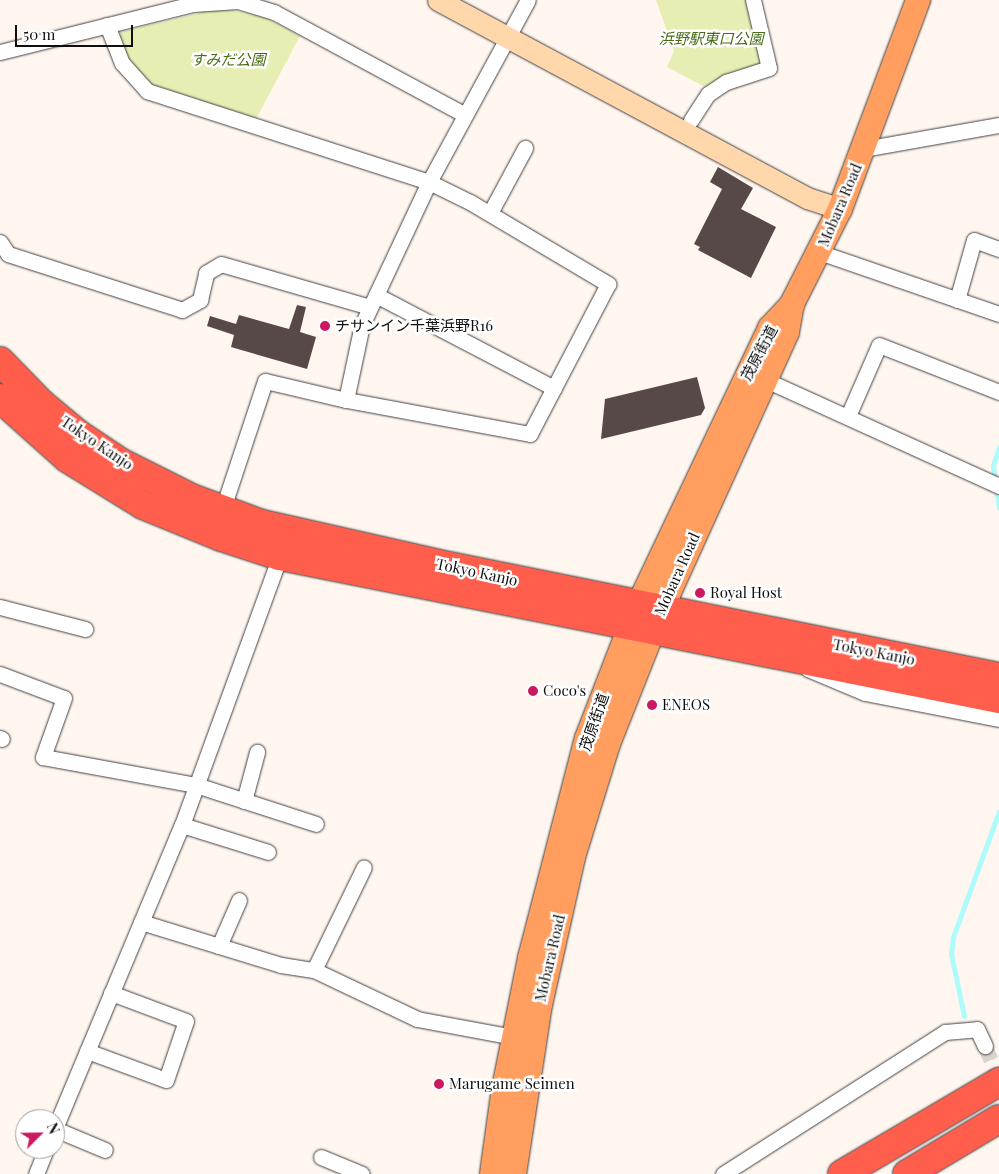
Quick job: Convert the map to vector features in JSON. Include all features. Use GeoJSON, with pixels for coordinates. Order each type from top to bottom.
{"type":"FeatureCollection","features":[{"type":"Feature","properties":{"kind":"highway","name":"Tokyo Kanjo"},"geometry":{"type":"LineString","coordinates":[[0,360],[42,404],[78,434],[159,483],[222,511],[314,537],[652,617],[798,649],[999,699]]}},
{"type":"Feature","properties":{"kind":"highway","name":"Tokyo Kanjo"},"geometry":{"type":"LineString","coordinates":[[0,398],[67,458],[143,505],[212,534],[280,556],[652,617]]}},
{"type":"Feature","properties":{"kind":"highway"},"geometry":{"type":"LineString","coordinates":[[652,617],[727,608],[999,659]]}},
{"type":"Feature","properties":{"kind":"highway","name":"Tokyo Kanjo"},"geometry":{"type":"LineString","coordinates":[[798,649],[999,677]]}},
{"type":"Feature","properties":{"kind":"highway"},"geometry":{"type":"LineString","coordinates":[[842,1174],[999,1082]]}},
{"type":"Feature","properties":{"kind":"highway"},"geometry":{"type":"LineString","coordinates":[[907,1174],[999,1119]]}},
{"type":"Feature","properties":{"kind":"main road","name":"Mobara Road"},"geometry":{"type":"LineString","coordinates":[[756,376],[787,332],[792,304],[840,209],[918,0]]}},
{"type":"Feature","properties":{"kind":"main road","name":"茂原街道"},"geometry":{"type":"LineString","coordinates":[[492,1174],[514,1037],[567,808],[587,738],[652,617],[756,376]]}},
{"type":"Feature","properties":{"kind":"main road","name":"Mobara Road"},"geometry":{"type":"LineString","coordinates":[[514,1174],[540,1004],[573,857],[608,744],[652,617]]}},
{"type":"Feature","properties":{"kind":"street"},"geometry":{"type":"LineString","coordinates":[[438,0],[510,31],[691,120],[811,187],[840,209]]}},
{"type":"Feature","properties":{"kind":"street"},"geometry":{"type":"LineString","coordinates":[[463,0],[510,31],[807,198],[840,209]]}},
{"type":"Feature","properties":{"kind":"street"},"geometry":{"type":"LineString","coordinates":[[346,400],[362,324],[429,182],[528,0]]}},
{"type":"Feature","properties":{"kind":"street"},"geometry":{"type":"LineString","coordinates":[[691,120],[708,94],[726,82],[769,68],[754,0]]}},
{"type":"Feature","properties":{"kind":"street"},"geometry":{"type":"LineString","coordinates":[[0,52],[192,2],[238,1],[274,12],[465,115]]}},
{"type":"Feature","properties":{"kind":"street"},"geometry":{"type":"LineString","coordinates":[[106,25],[122,63],[147,90],[429,182],[490,213],[608,284],[530,434],[346,400],[266,381],[222,511]]}},
{"type":"Feature","properties":{"kind":"street"},"geometry":{"type":"LineString","coordinates":[[863,149],[999,125]]}},
{"type":"Feature","properties":{"kind":"street"},"geometry":{"type":"LineString","coordinates":[[490,213],[525,148]]}},
{"type":"Feature","properties":{"kind":"street"},"geometry":{"type":"LineString","coordinates":[[957,300],[974,240],[999,249]]}},
{"type":"Feature","properties":{"kind":"street"},"geometry":{"type":"LineString","coordinates":[[0,242],[8,254],[182,310],[200,300],[206,273],[221,264],[373,301],[554,388]]}},
{"type":"Feature","properties":{"kind":"street"},"geometry":{"type":"LineString","coordinates":[[819,252],[999,314]]}},
{"type":"Feature","properties":{"kind":"street"},"geometry":{"type":"LineString","coordinates":[[848,416],[879,345],[999,392]]}},
{"type":"Feature","properties":{"kind":"street"},"geometry":{"type":"LineString","coordinates":[[756,376],[999,486]]}},
{"type":"Feature","properties":{"kind":"street"},"geometry":{"type":"LineString","coordinates":[[63,1109],[182,825],[280,556]]}},
{"type":"Feature","properties":{"kind":"street"},"geometry":{"type":"LineString","coordinates":[[0,607],[85,629]]}},
{"type":"Feature","properties":{"kind":"street"},"geometry":{"type":"LineString","coordinates":[[798,649],[818,676],[865,693],[999,719]]}},
{"type":"Feature","properties":{"kind":"street"},"geometry":{"type":"LineString","coordinates":[[0,674],[64,698],[43,757],[196,785],[316,824]]}},
{"type":"Feature","properties":{"kind":"street"},"geometry":{"type":"LineString","coordinates":[[244,800],[257,752]]}},
{"type":"Feature","properties":{"kind":"street"},"geometry":{"type":"LineString","coordinates":[[182,825],[268,852]]}},
{"type":"Feature","properties":{"kind":"street"},"geometry":{"type":"LineString","coordinates":[[314,970],[364,867]]}},
{"type":"Feature","properties":{"kind":"street"},"geometry":{"type":"LineString","coordinates":[[219,946],[239,900]]}},
{"type":"Feature","properties":{"kind":"street"},"geometry":{"type":"LineString","coordinates":[[141,922],[281,965],[314,970],[417,1019],[514,1037]]}},
{"type":"Feature","properties":{"kind":"street"},"geometry":{"type":"LineString","coordinates":[[87,1051],[166,1080],[186,1021],[111,993]]}},
{"type":"Feature","properties":{"kind":"street"},"geometry":{"type":"LineString","coordinates":[[723,1174],[945,1032],[978,1029],[985,1046]]}},
{"type":"Feature","properties":{"kind":"street"},"geometry":{"type":"LineString","coordinates":[[65,1132],[105,1150]]}},
{"type":"Feature","properties":{"kind":"street"},"geometry":{"type":"LineString","coordinates":[[321,1157],[362,1174]]}},
{"type":"Feature","properties":{"kind":"street"},"geometry":{"type":"LineString","coordinates":[[36,1174],[42,1159]]}},
{"type":"Feature","properties":{"kind":"green space","name":"浜野駅東口公園"},"geometry":{"type":"Polygon","coordinates":[[[656,0],[748,0],[763,65],[731,73],[705,87],[667,67],[674,51],[656,0]]]}},
{"type":"Feature","properties":{"kind":"green space","name":"すみだ公園"},"geometry":{"type":"Polygon","coordinates":[[[220,8],[264,17],[300,36],[255,121],[156,88],[132,68],[120,42],[120,32],[220,8]]]}},
{"type":"Feature","properties":{"kind":"building"},"geometry":{"type":"Polygon","coordinates":[[[718,167],[753,188],[741,209],[776,227],[751,278],[698,250],[700,247],[694,244],[722,189],[710,182],[718,167]]]}},
{"type":"Feature","properties":{"kind":"building","name":"チサンイン千葉浜野R16"},"geometry":{"type":"Polygon","coordinates":[[[297,305],[306,307],[300,332],[316,337],[307,369],[231,347],[234,335],[207,326],[210,316],[236,324],[239,315],[289,329],[297,305]]]}},
{"type":"Feature","properties":{"kind":"building"},"geometry":{"type":"Polygon","coordinates":[[[697,377],[705,408],[701,415],[601,439],[605,399],[697,377]]]}},
{"type":"Feature","properties":{"kind":"waterway"},"geometry":{"type":"LineString","coordinates":[[999,447],[993,466],[999,508]]}},
{"type":"Feature","properties":{"kind":"waterway"},"geometry":{"type":"LineString","coordinates":[[964,1016],[951,954],[953,937],[999,811]]}},
{"type":"Feature","properties":{"kind":"tunnel"},"geometry":{"type":"LineString","coordinates":[[985,1046],[999,1078]]}},
{"type":"Feature","properties":{"kind":"place","name":"チサンイン千葉浜野R16"},"geometry":{"type":"Point","coordinates":[325,326]}},
{"type":"Feature","properties":{"kind":"place","name":"Royal Host"},"geometry":{"type":"Point","coordinates":[700,593]}},
{"type":"Feature","properties":{"kind":"place","name":"Coco's"},"geometry":{"type":"Point","coordinates":[533,691]}},
{"type":"Feature","properties":{"kind":"place","name":"ENEOS"},"geometry":{"type":"Point","coordinates":[652,705]}},
{"type":"Feature","properties":{"kind":"place","name":"Marugame Seimen"},"geometry":{"type":"Point","coordinates":[439,1084]}}]}
